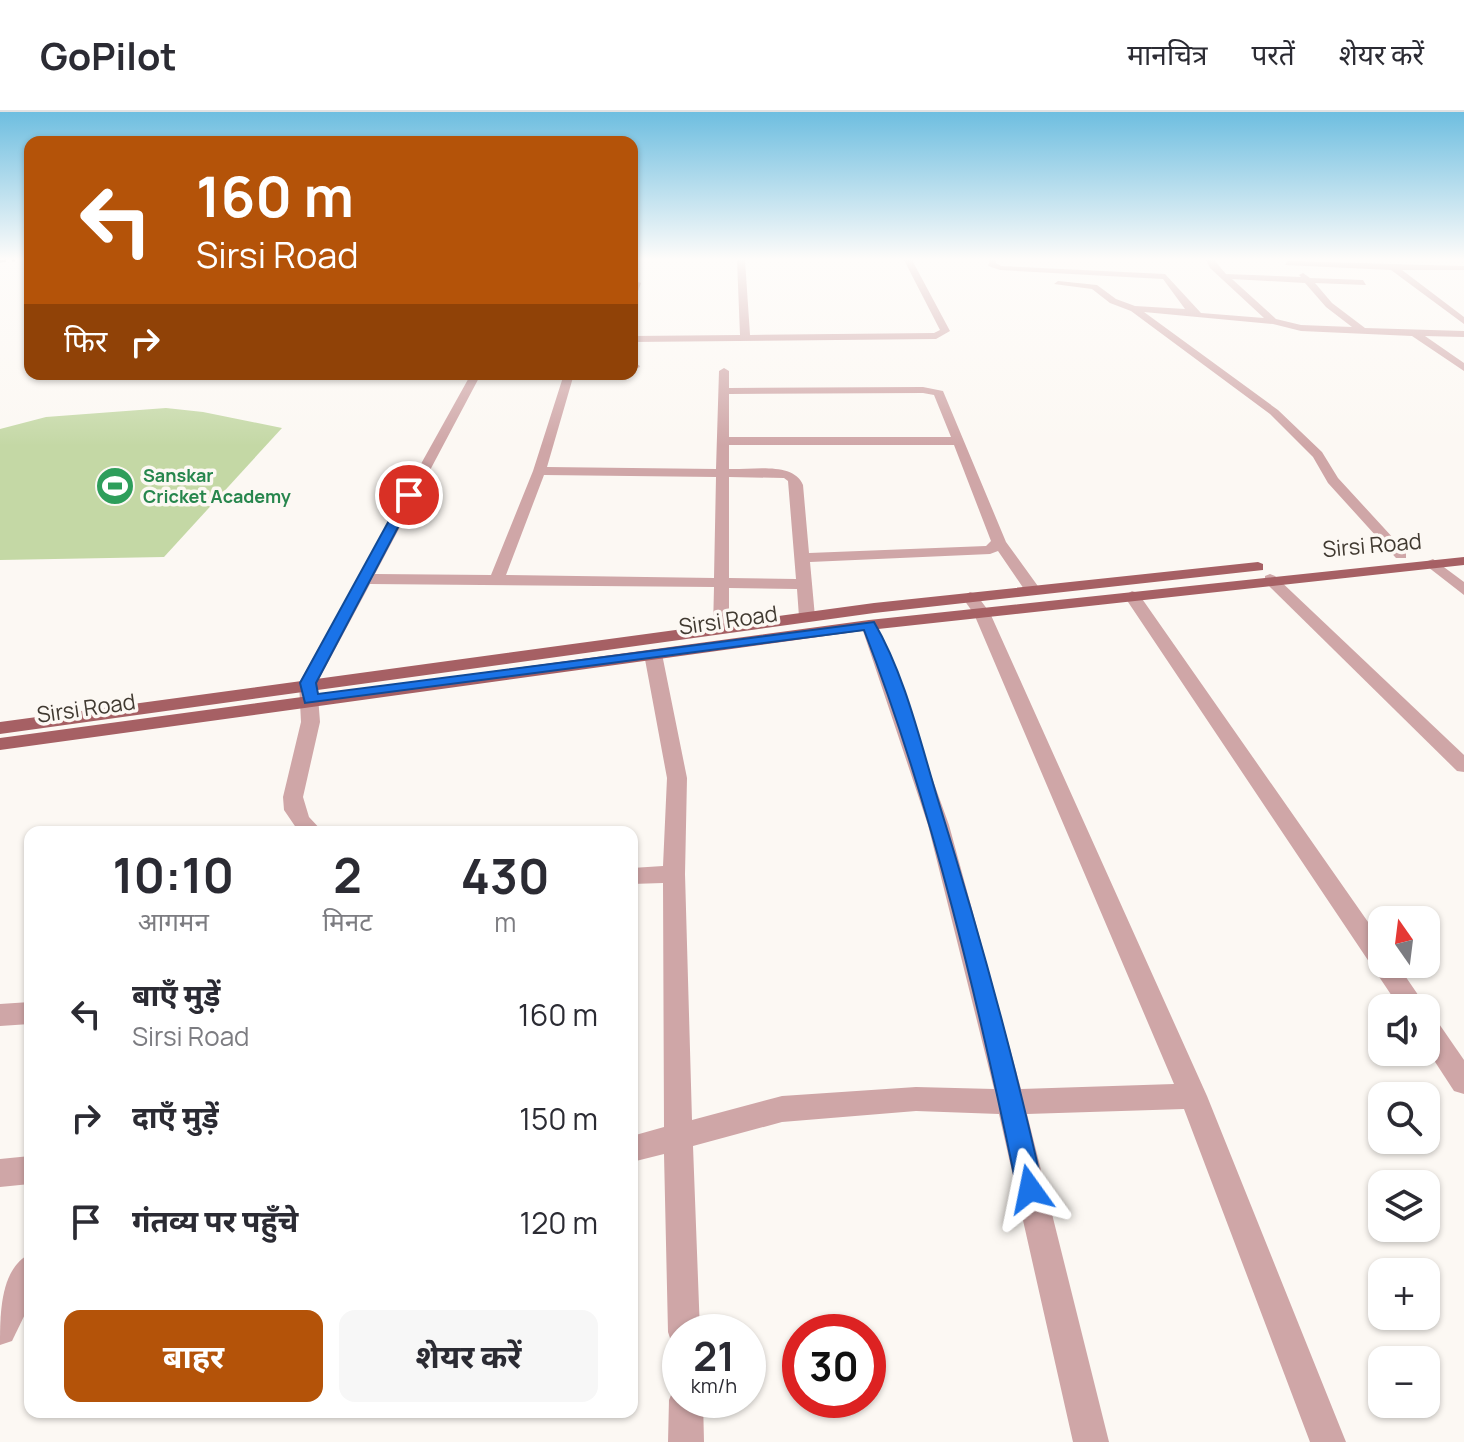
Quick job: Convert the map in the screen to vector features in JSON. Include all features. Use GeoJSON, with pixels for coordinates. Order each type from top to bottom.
{"type":"FeatureCollection","features":[{"type":"Feature","properties":{"kind":"main road","name":"Sirsi Road"},"geometry":{"type":"LineString","coordinates":[[0,728],[653,654],[869,625],[976,605],[1032,589],[1464,548]]}},
{"type":"Feature","properties":{"kind":"main road","name":"Sirsi Road"},"geometry":{"type":"LineString","coordinates":[[0,744],[309,692],[807,617],[1132,596],[1270,579],[1464,561]]}},
{"type":"Feature","properties":{"kind":"street"},"geometry":{"type":"LineString","coordinates":[[744,322],[745,338]]}},
{"type":"Feature","properties":{"kind":"street"},"geometry":{"type":"LineString","coordinates":[[638,339],[915,338],[945,331],[940,322]]}},
{"type":"Feature","properties":{"kind":"street"},"geometry":{"type":"LineString","coordinates":[[1152,322],[1274,412],[1318,455],[1333,480],[1401,555]]}},
{"type":"Feature","properties":{"kind":"street"},"geometry":{"type":"LineString","coordinates":[[1277,322],[1301,328],[1464,334]]}},
{"type":"Feature","properties":{"kind":"street"},"geometry":{"type":"LineString","coordinates":[[1351,322],[1364,332]]}},
{"type":"Feature","properties":{"kind":"street"},"geometry":{"type":"LineString","coordinates":[[1414,333],[1464,368]]}},
{"type":"Feature","properties":{"kind":"street"},"geometry":{"type":"LineString","coordinates":[[721,629],[720,473],[724,371]]}},
{"type":"Feature","properties":{"kind":"street"},"geometry":{"type":"LineString","coordinates":[[304,826],[298,822],[291,800],[311,725],[309,692],[365,579],[473,380]]}},
{"type":"Feature","properties":{"kind":"street"},"geometry":{"type":"LineString","coordinates":[[497,580],[539,471],[567,380]]}},
{"type":"Feature","properties":{"kind":"street"},"geometry":{"type":"LineString","coordinates":[[724,391],[932,391],[941,396],[999,542],[1032,589]]}},
{"type":"Feature","properties":{"kind":"street"},"geometry":{"type":"LineString","coordinates":[[722,441],[958,441]]}},
{"type":"Feature","properties":{"kind":"street"},"geometry":{"type":"LineString","coordinates":[[539,471],[787,474],[794,479],[807,617]]}},
{"type":"Feature","properties":{"kind":"street"},"geometry":{"type":"LineString","coordinates":[[801,558],[990,550],[999,542]]}},
{"type":"Feature","properties":{"kind":"street"},"geometry":{"type":"LineString","coordinates":[[1433,564],[1464,590]]}},
{"type":"Feature","properties":{"kind":"street"},"geometry":{"type":"LineString","coordinates":[[365,579],[803,584]]}},
{"type":"Feature","properties":{"kind":"street"},"geometry":{"type":"LineString","coordinates":[[1270,579],[1464,766]]}},
{"type":"Feature","properties":{"kind":"street"},"geometry":{"type":"LineString","coordinates":[[1132,596],[1368,940]]}},
{"type":"Feature","properties":{"kind":"street"},"geometry":{"type":"LineString","coordinates":[[976,605],[1193,1096],[1328,1442]]}},
{"type":"Feature","properties":{"kind":"street"},"geometry":{"type":"LineString","coordinates":[[869,625],[898,698],[965,922],[1012,1102],[1048,1276],[1091,1442]]}},
{"type":"Feature","properties":{"kind":"street"},"geometry":{"type":"LineString","coordinates":[[653,654],[677,778],[674,874],[683,1314]]}},
{"type":"Feature","properties":{"kind":"street"},"geometry":{"type":"LineString","coordinates":[[638,876],[674,874]]}},
{"type":"Feature","properties":{"kind":"street"},"geometry":{"type":"LineString","coordinates":[[0,1015],[24,1013]]}},
{"type":"Feature","properties":{"kind":"street"},"geometry":{"type":"LineString","coordinates":[[1440,1047],[1464,1082]]}},
{"type":"Feature","properties":{"kind":"street"},"geometry":{"type":"LineString","coordinates":[[638,1147],[782,1109],[916,1099],[1012,1102],[1193,1096]]}},
{"type":"Feature","properties":{"kind":"street"},"geometry":{"type":"LineString","coordinates":[[0,1173],[24,1171]]}},
{"type":"Feature","properties":{"kind":"street"},"geometry":{"type":"LineString","coordinates":[[0,1329],[24,1282]]}},
{"type":"Feature","properties":{"kind":"street"},"geometry":{"type":"LineString","coordinates":[[686,1418],[686,1442]]}},
{"type":"Feature","properties":{"kind":"green space","name":"Sanskar Cricket Academy"},"geometry":{"type":"Polygon","coordinates":[[[166,408],[282,428],[164,557],[0,560],[0,429],[46,417],[166,408]]]}},
{"type":"Feature","properties":{"kind":"place","name":"Sanskar Cricket Academy"},"geometry":{"type":"Point","coordinates":[115,486]}},
{"type":"Feature","properties":{"kind":"route"},"geometry":{"type":"LineString","coordinates":[[409,495],[308,683],[311,700],[869,625],[898,698],[965,922],[1012,1102],[1030,1189]]}}]}
